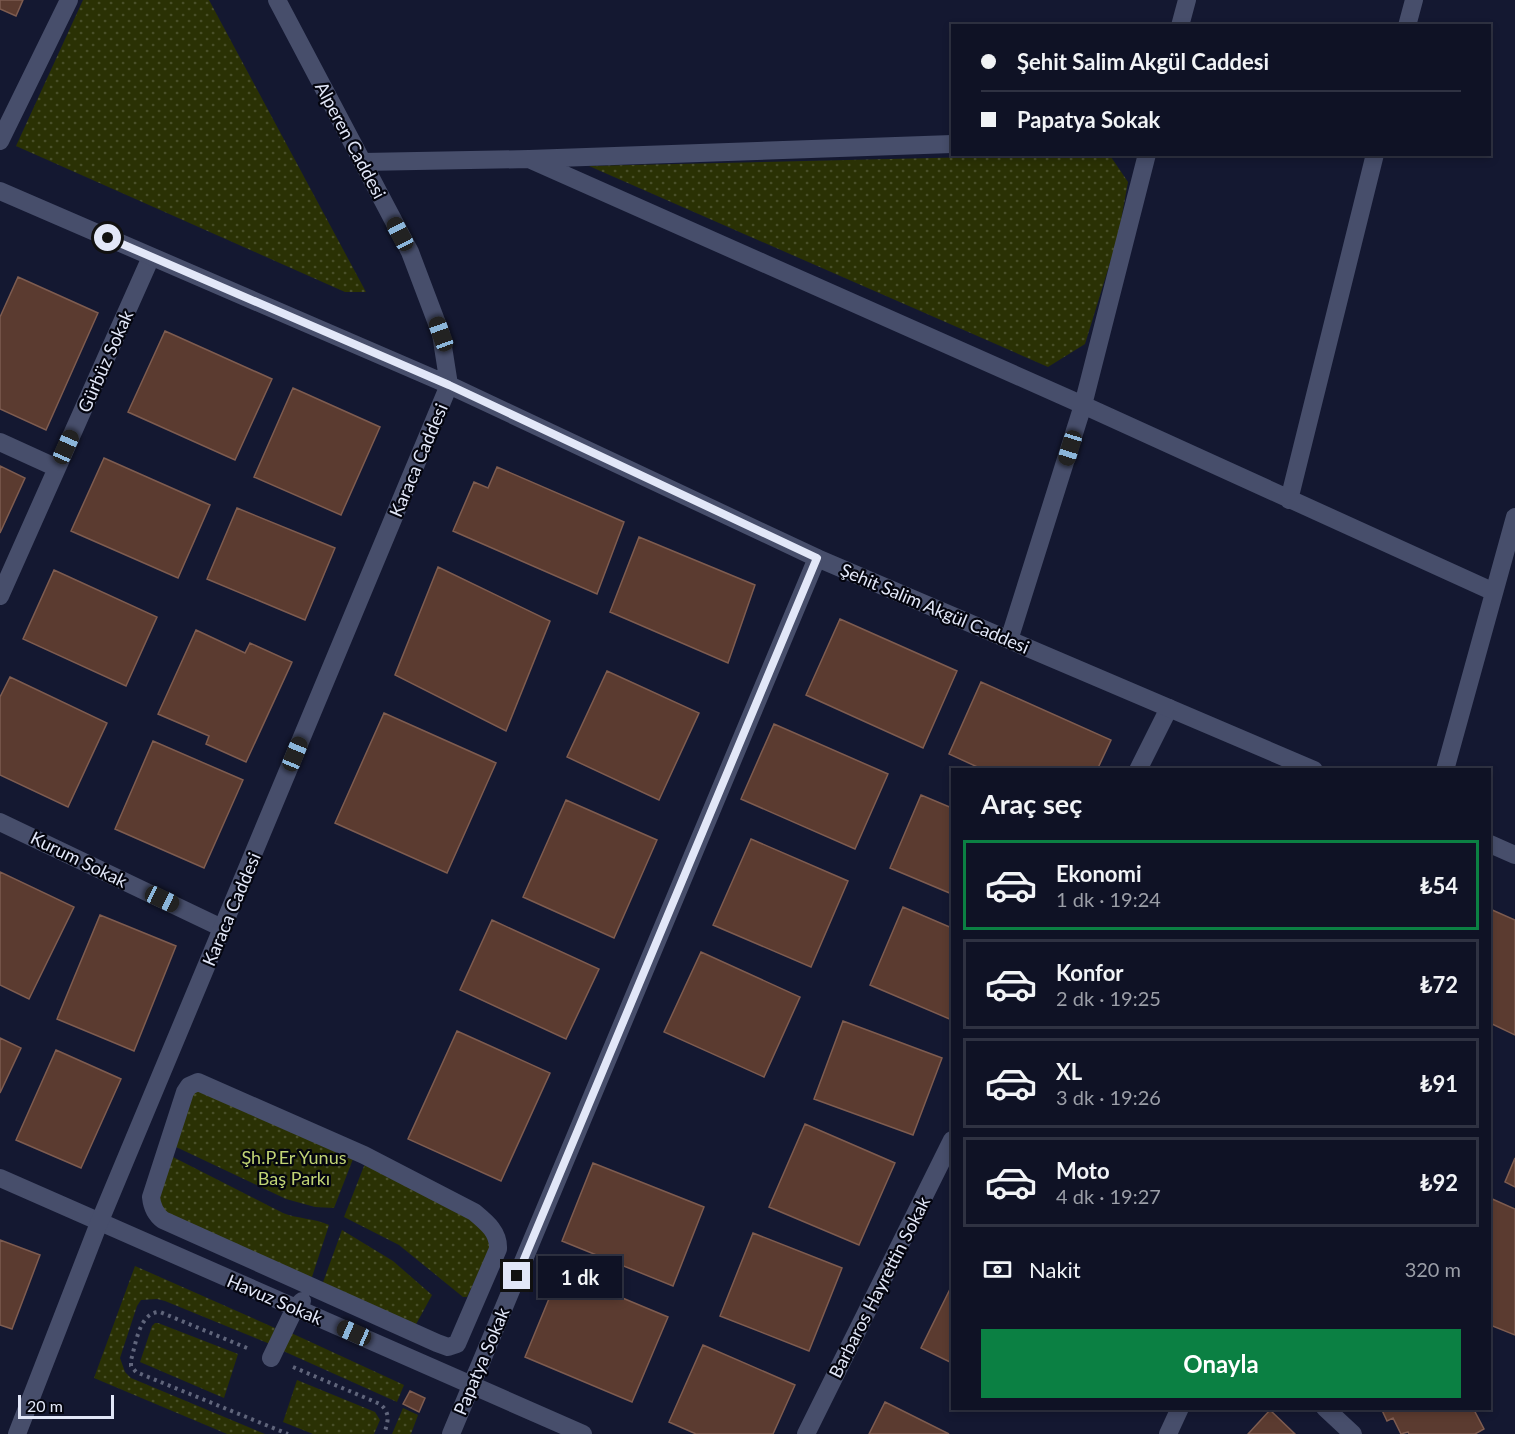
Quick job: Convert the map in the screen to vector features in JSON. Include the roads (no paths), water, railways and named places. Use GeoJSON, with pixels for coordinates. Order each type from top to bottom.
{"type":"FeatureCollection","features":[{"type":"Feature","properties":{"kind":"street"},"geometry":{"type":"LineString","coordinates":[[0,141],[69,0]]}},
{"type":"Feature","properties":{"kind":"street"},"geometry":{"type":"LineString","coordinates":[[1181,24],[1187,0]]}},
{"type":"Feature","properties":{"kind":"street"},"geometry":{"type":"LineString","coordinates":[[1408,24],[1414,0]]}},
{"type":"Feature","properties":{"kind":"street","name":"Alperen Caddesi"},"geometry":{"type":"LineString","coordinates":[[282,1],[410,252],[441,334],[449,385]]}},
{"type":"Feature","properties":{"kind":"street"},"geometry":{"type":"LineString","coordinates":[[363,162],[529,159],[951,144]]}},
{"type":"Feature","properties":{"kind":"street"},"geometry":{"type":"LineString","coordinates":[[1010,640],[1083,405],[1146,156]]}},
{"type":"Feature","properties":{"kind":"street"},"geometry":{"type":"LineString","coordinates":[[1289,500],[1375,156]]}},
{"type":"Feature","properties":{"kind":"street"},"geometry":{"type":"LineString","coordinates":[[529,159],[1083,405],[1494,592]]}},
{"type":"Feature","properties":{"kind":"street","name":"Şehit Salim Akgül Caddesi"},"geometry":{"type":"LineString","coordinates":[[0,191],[449,385],[817,558],[1309,768]]}},
{"type":"Feature","properties":{"kind":"street","name":"Gürbüz Sokak"},"geometry":{"type":"LineString","coordinates":[[0,596],[151,257]]}},
{"type":"Feature","properties":{"kind":"street","name":"Karaca Caddesi"},"geometry":{"type":"LineString","coordinates":[[17,1434],[99,1223],[449,385]]}},
{"type":"Feature","properties":{"kind":"street"},"geometry":{"type":"LineString","coordinates":[[0,441],[57,468]]}},
{"type":"Feature","properties":{"kind":"street"},"geometry":{"type":"LineString","coordinates":[[1446,768],[1515,517]]}},
{"type":"Feature","properties":{"kind":"street","name":"Papatya Sokak"},"geometry":{"type":"LineString","coordinates":[[451,1434],[817,558]]}},
{"type":"Feature","properties":{"kind":"street"},"geometry":{"type":"LineString","coordinates":[[1139,768],[1169,708]]}},
{"type":"Feature","properties":{"kind":"street","name":"Kurum Sokak"},"geometry":{"type":"LineString","coordinates":[[0,822],[222,928]]}},
{"type":"Feature","properties":{"kind":"street"},"geometry":{"type":"LineString","coordinates":[[1491,844],[1515,855]]}},
{"type":"Feature","properties":{"kind":"street"},"geometry":{"type":"LineString","coordinates":[[198,1082],[364,1155],[474,1212],[488,1224],[497,1236],[498,1249],[457,1344],[448,1347],[313,1288],[163,1220],[157,1215],[152,1205],[152,1197],[184,1092],[189,1086],[198,1082]]}},
{"type":"Feature","properties":{"kind":"street","name":"Barbaros Hayrettin Sokak"},"geometry":{"type":"LineString","coordinates":[[806,1434],[951,1142]]}},
{"type":"Feature","properties":{"kind":"street","name":"Havuz Sokak"},"geometry":{"type":"LineString","coordinates":[[0,1178],[584,1434]]}},
{"type":"Feature","properties":{"kind":"street"},"geometry":{"type":"LineString","coordinates":[[271,1358],[295,1308],[313,1288]]}},
{"type":"Feature","properties":{"kind":"street"},"geometry":{"type":"LineString","coordinates":[[1168,1434],[1179,1410]]}},
{"type":"Feature","properties":{"kind":"street"},"geometry":{"type":"LineString","coordinates":[[1327,1410],[1353,1434]]}},
{"type":"Feature","properties":{"kind":"park label","name":"Şh.P.Er Yunus Baş Parkı"},"geometry":{"type":"Point","coordinates":[294,1167]}}]}
